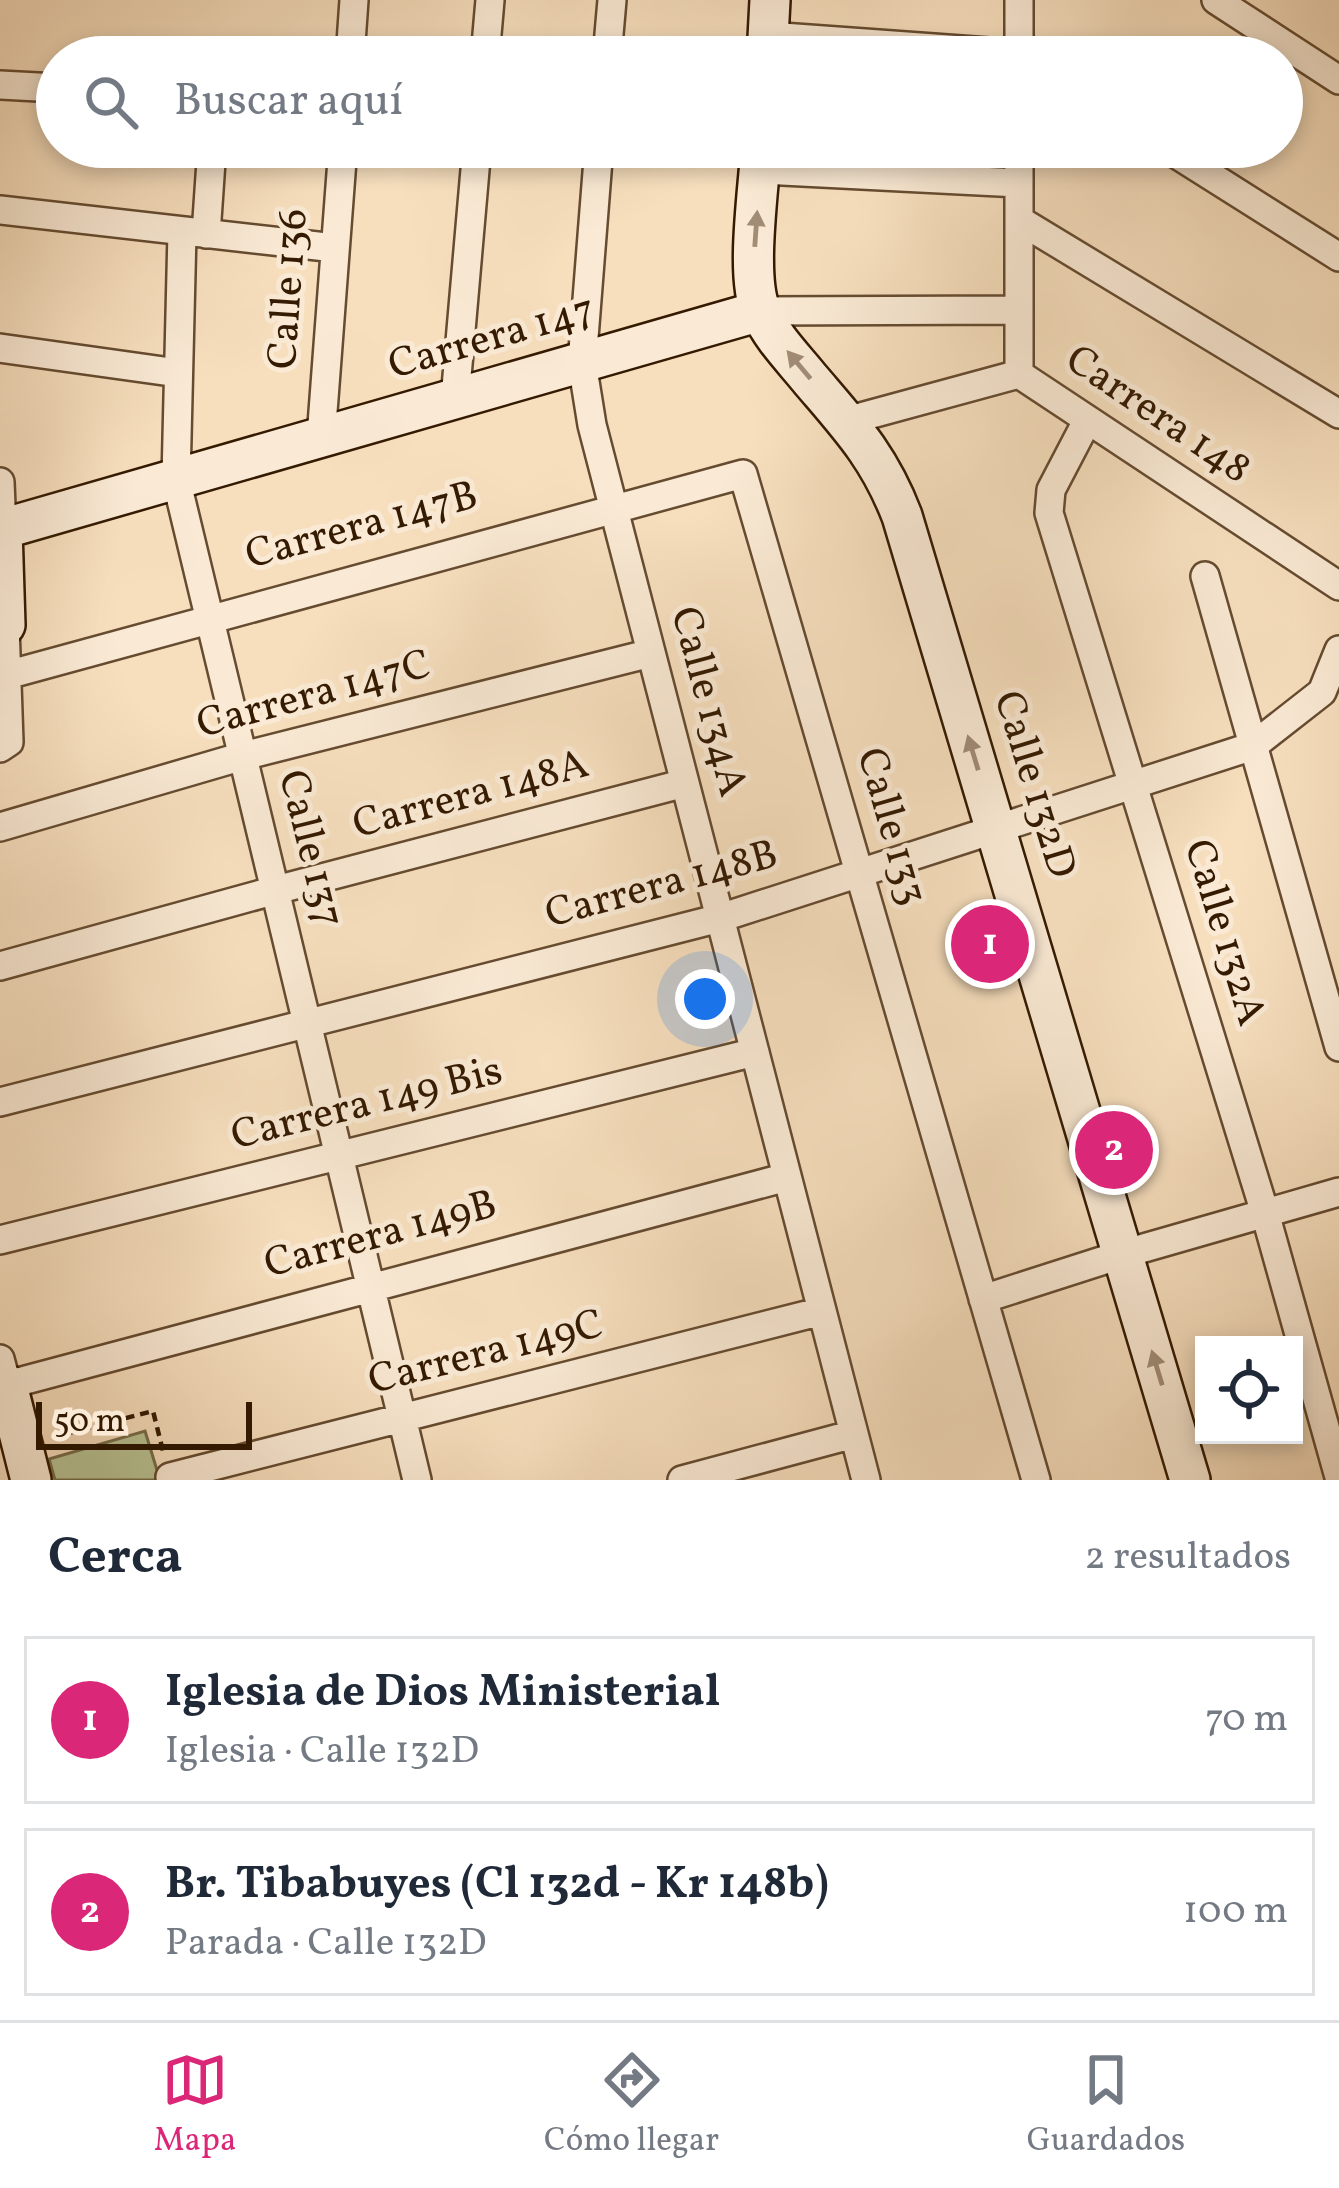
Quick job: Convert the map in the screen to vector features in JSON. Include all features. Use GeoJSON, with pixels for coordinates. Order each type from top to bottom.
{"type":"FeatureCollection","features":[{"type":"Feature","properties":{"kind":"main road"},"geometry":{"type":"LineString","coordinates":[[760,168],[754,265],[760,311]]}},
{"type":"Feature","properties":{"kind":"main road","name":"Carrera 147"},"geometry":{"type":"LineString","coordinates":[[2,530],[760,311]]}},
{"type":"Feature","properties":{"kind":"main road","name":"Calle 132D"},"geometry":{"type":"LineString","coordinates":[[760,311],[778,340],[870,449],[902,516],[1190,1480]]}},
{"type":"Feature","properties":{"kind":"main road"},"geometry":{"type":"LineString","coordinates":[[2,530],[2,624]]}},
{"type":"Feature","properties":{"kind":"main road"},"geometry":{"type":"LineString","coordinates":[[2,1377],[27,1462]]}},
{"type":"Feature","properties":{"kind":"street"},"geometry":{"type":"LineString","coordinates":[[351,36],[354,0]]}},
{"type":"Feature","properties":{"kind":"street"},"geometry":{"type":"LineString","coordinates":[[487,36],[490,0]]}},
{"type":"Feature","properties":{"kind":"street"},"geometry":{"type":"LineString","coordinates":[[608,36],[611,0]]}},
{"type":"Feature","properties":{"kind":"street"},"geometry":{"type":"LineString","coordinates":[[1019,0],[1020,36]]}},
{"type":"Feature","properties":{"kind":"street"},"geometry":{"type":"LineString","coordinates":[[1216,0],[1271,36]]}},
{"type":"Feature","properties":{"kind":"street"},"geometry":{"type":"LineString","coordinates":[[768,31],[818,36]]}},
{"type":"Feature","properties":{"kind":"street"},"geometry":{"type":"LineString","coordinates":[[1303,57],[1339,80]]}},
{"type":"Feature","properties":{"kind":"street"},"geometry":{"type":"LineString","coordinates":[[0,85],[36,87]]}},
{"type":"Feature","properties":{"kind":"street","name":"Calle 137"},"geometry":{"type":"LineString","coordinates":[[208,168],[194,233],[178,373],[176,479],[417,1480]]}},
{"type":"Feature","properties":{"kind":"street","name":"Calle 136"},"geometry":{"type":"LineString","coordinates":[[321,438],[341,168]]}},
{"type":"Feature","properties":{"kind":"street"},"geometry":{"type":"LineString","coordinates":[[455,399],[475,168]]}},
{"type":"Feature","properties":{"kind":"street","name":"Calle 134A"},"geometry":{"type":"LineString","coordinates":[[597,168],[582,363],[592,424],[866,1480]]}},
{"type":"Feature","properties":{"kind":"street"},"geometry":{"type":"LineString","coordinates":[[858,168],[1019,183]]}},
{"type":"Feature","properties":{"kind":"street"},"geometry":{"type":"LineString","coordinates":[[1019,168],[1019,374]]}},
{"type":"Feature","properties":{"kind":"street"},"geometry":{"type":"LineString","coordinates":[[1198,168],[1339,257]]}},
{"type":"Feature","properties":{"kind":"street"},"geometry":{"type":"LineString","coordinates":[[0,210],[335,248]]}},
{"type":"Feature","properties":{"kind":"street"},"geometry":{"type":"LineString","coordinates":[[1019,220],[1339,414]]}},
{"type":"Feature","properties":{"kind":"street","name":"Carrera 147"},"geometry":{"type":"LineString","coordinates":[[760,311],[1019,310]]}},
{"type":"Feature","properties":{"kind":"street"},"geometry":{"type":"LineString","coordinates":[[0,348],[178,373]]}},
{"type":"Feature","properties":{"kind":"street","name":"Carrera 148"},"geometry":{"type":"LineString","coordinates":[[846,422],[1019,374],[1339,586]]}},
{"type":"Feature","properties":{"kind":"street","name":"Calle 132A"},"geometry":{"type":"LineString","coordinates":[[1087,421],[1051,490],[1049,513],[1265,1213],[1339,1477]]}},
{"type":"Feature","properties":{"kind":"street","name":"Carrera 147B"},"geometry":{"type":"LineString","coordinates":[[7,675],[743,474]]}},
{"type":"Feature","properties":{"kind":"street","name":"Calle 133"},"geometry":{"type":"LineString","coordinates":[[743,474],[1036,1480]]}},
{"type":"Feature","properties":{"kind":"street"},"geometry":{"type":"LineString","coordinates":[[0,486],[2,530]]}},
{"type":"Feature","properties":{"kind":"street"},"geometry":{"type":"LineString","coordinates":[[1205,576],[1339,1047]]}},
{"type":"Feature","properties":{"kind":"street"},"geometry":{"type":"LineString","coordinates":[[2,624],[7,675],[4,745]]}},
{"type":"Feature","properties":{"kind":"street","name":"Carrera 148B"},"geometry":{"type":"LineString","coordinates":[[0,1102],[720,918],[1253,746],[1322,692],[1339,650]]}},
{"type":"Feature","properties":{"kind":"street","name":"Carrera 147C"},"geometry":{"type":"LineString","coordinates":[[0,827],[243,756],[651,653]]}},
{"type":"Feature","properties":{"kind":"street","name":"Carrera 148A"},"geometry":{"type":"LineString","coordinates":[[0,966],[685,783]]}},
{"type":"Feature","properties":{"kind":"street","name":"Carrera 149 Bis"},"geometry":{"type":"LineString","coordinates":[[0,1240],[755,1052]]}},
{"type":"Feature","properties":{"kind":"street","name":"Carrera 149B"},"geometry":{"type":"LineString","coordinates":[[2,1377],[371,1288],[788,1177]]}},
{"type":"Feature","properties":{"kind":"street"},"geometry":{"type":"LineString","coordinates":[[983,1299],[1339,1192]]}},
{"type":"Feature","properties":{"kind":"street","name":"Carrera 149C"},"geometry":{"type":"LineString","coordinates":[[170,1477],[822,1311]]}},
{"type":"Feature","properties":{"kind":"street"},"geometry":{"type":"LineString","coordinates":[[682,1480],[854,1434]]}},
{"type":"Feature","properties":{"kind":"path"},"geometry":{"type":"LineString","coordinates":[[27,1462],[153,1411],[170,1477]]}},
{"type":"Feature","properties":{"kind":"green space"},"geometry":{"type":"Polygon","coordinates":[[[145,1431],[160,1480],[55,1480],[49,1459],[145,1431]]]}},
{"type":"Feature","properties":{"kind":"place","name":"Iglesia de Dios Ministerial"},"geometry":{"type":"Point","coordinates":[990,944]}},
{"type":"Feature","properties":{"kind":"place","name":"Br. Tibabuyes (Cl 132d - Kr 148b)"},"geometry":{"type":"Point","coordinates":[1114,1150]}}]}
